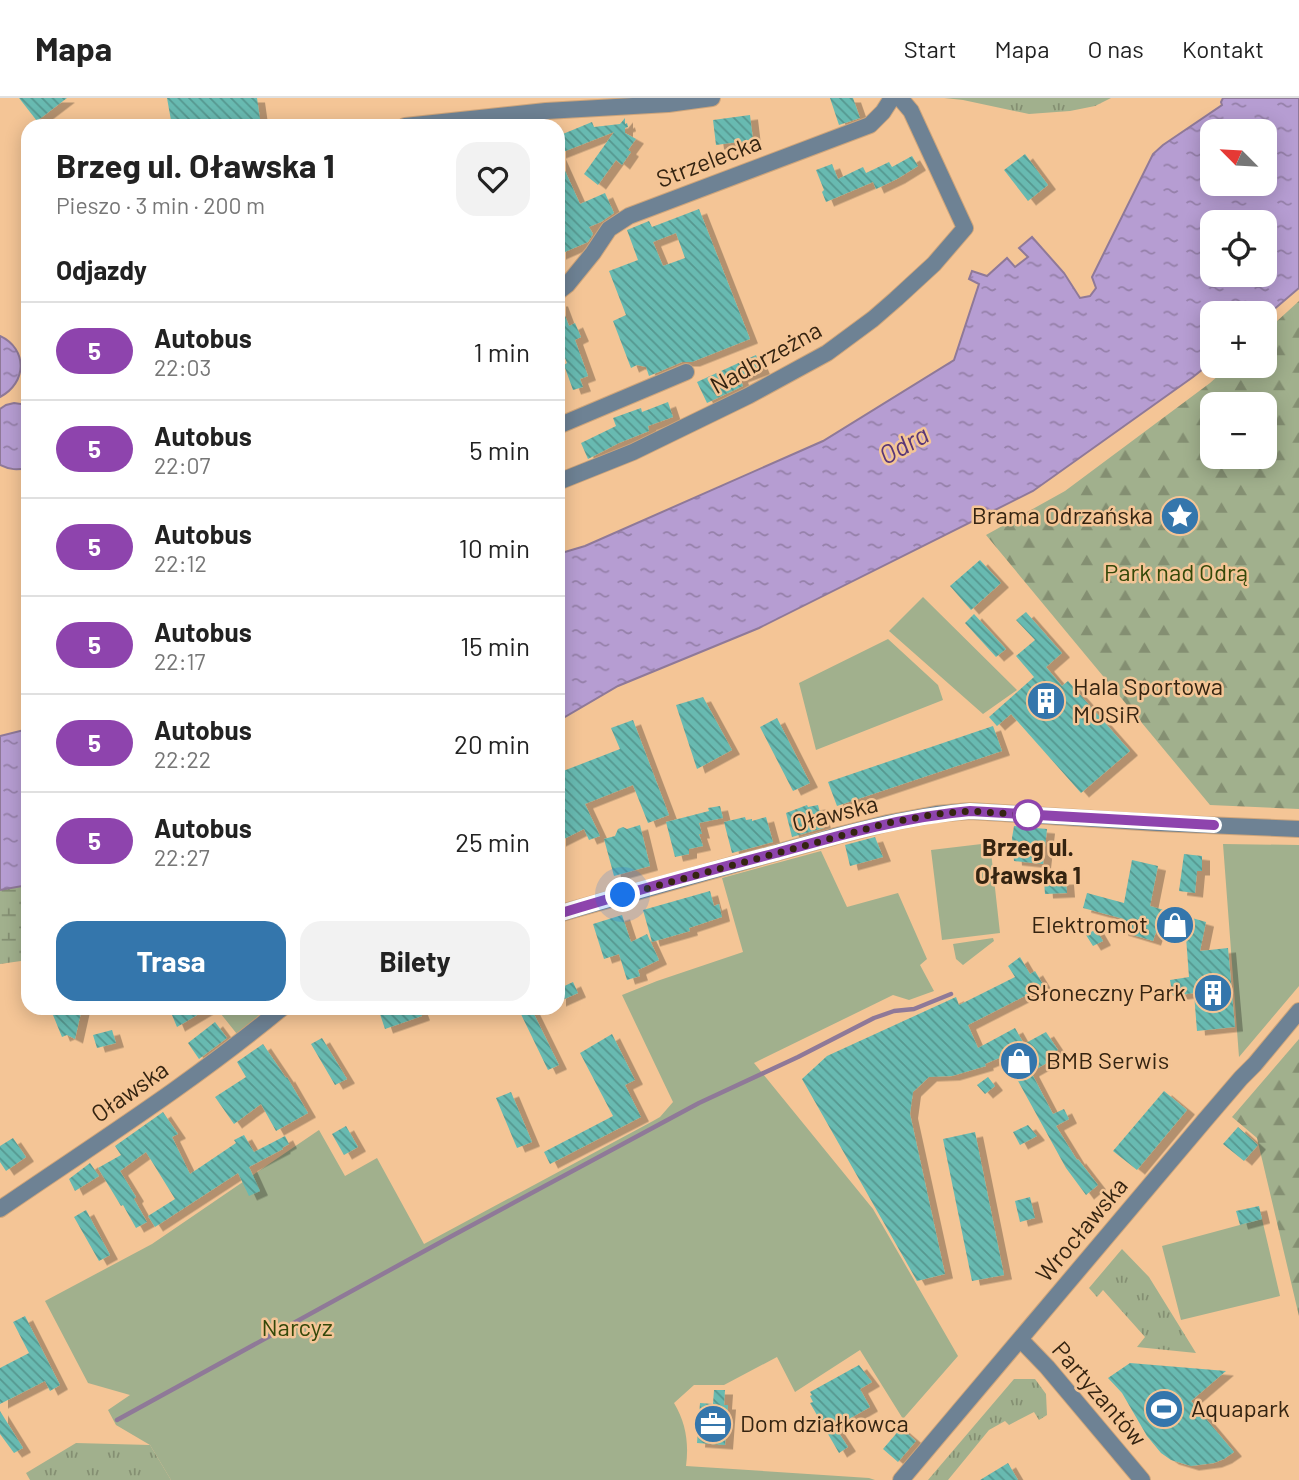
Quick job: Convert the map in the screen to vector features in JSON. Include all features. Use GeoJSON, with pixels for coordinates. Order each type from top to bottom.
{"type":"FeatureCollection","features":[{"type":"Feature","properties":{"kind":"street"},"geometry":{"type":"LineString","coordinates":[[476,119],[712,98]]}},
{"type":"Feature","properties":{"kind":"street","name":"Strzelecka"},"geometry":{"type":"LineString","coordinates":[[565,287],[609,229],[629,216],[870,125],[892,98]]}},
{"type":"Feature","properties":{"kind":"street","name":"Nadbrzeżna"},"geometry":{"type":"LineString","coordinates":[[565,479],[633,452],[748,396],[827,353],[873,318],[934,264],[965,228],[911,111],[900,98]]}},
{"type":"Feature","properties":{"kind":"street"},"geometry":{"type":"LineString","coordinates":[[565,423],[686,372]]}},
{"type":"Feature","properties":{"kind":"street","name":"Oławska"},"geometry":{"type":"LineString","coordinates":[[565,912],[836,836],[888,823],[943,814],[970,811],[1299,829]]}},
{"type":"Feature","properties":{"kind":"street","name":"Wrocławska"},"geometry":{"type":"LineString","coordinates":[[901,1480],[1299,1011]]}},
{"type":"Feature","properties":{"kind":"street","name":"Oławska"},"geometry":{"type":"LineString","coordinates":[[0,1209],[144,1111],[274,1015]]}},
{"type":"Feature","properties":{"kind":"street","name":"Partyzantów"},"geometry":{"type":"LineString","coordinates":[[1020,1339],[1142,1480]]}},
{"type":"Feature","properties":{"kind":"green space"},"geometry":{"type":"Polygon","coordinates":[[[944,98],[1111,98],[1095,106],[1070,111],[1029,114],[944,98]]]}},
{"type":"Feature","properties":{"kind":"green space","name":"Park nad Odrą"},"geometry":{"type":"Polygon","coordinates":[[[1299,301],[1299,809],[1210,805],[986,535],[1065,491],[1216,378],[1277,378],[1277,321],[1299,301]]]}},
{"type":"Feature","properties":{"kind":"green space"},"geometry":{"type":"Polygon","coordinates":[[[923,597],[1017,690],[983,714],[889,631],[923,597]]]}},
{"type":"Feature","properties":{"kind":"green space"},"geometry":{"type":"Polygon","coordinates":[[[888,639],[938,685],[943,700],[816,750],[799,683],[888,639]]]}},
{"type":"Feature","properties":{"kind":"green space"},"geometry":{"type":"Polygon","coordinates":[[[990,843],[1000,933],[942,940],[931,850],[990,843]]]}},
{"type":"Feature","properties":{"kind":"green space"},"geometry":{"type":"Polygon","coordinates":[[[1223,844],[1299,845],[1299,986],[1239,1057],[1223,844]]]}},
{"type":"Feature","properties":{"kind":"green space","name":"Narcyz"},"geometry":{"type":"Polygon","coordinates":[[[821,851],[847,907],[898,893],[927,959],[920,965],[934,991],[909,1000],[893,995],[754,1063],[873,1209],[958,1356],[903,1419],[860,1350],[795,1392],[777,1357],[724,1385],[694,1385],[674,1403],[686,1433],[686,1466],[875,1480],[171,1480],[150,1445],[116,1425],[108,1410],[130,1395],[88,1383],[45,1301],[152,1244],[319,1130],[345,1176],[377,1158],[424,1244],[660,1117],[673,1102],[622,995],[743,952],[722,878],[821,851]]]}},
{"type":"Feature","properties":{"kind":"green space"},"geometry":{"type":"Polygon","coordinates":[[[21,886],[21,961],[0,964],[0,890],[21,886]]]}},
{"type":"Feature","properties":{"kind":"green space"},"geometry":{"type":"Polygon","coordinates":[[[993,938],[994,941],[963,965],[956,959],[953,944],[993,938]]]}},
{"type":"Feature","properties":{"kind":"green space"},"geometry":{"type":"Polygon","coordinates":[[[222,1015],[259,1015],[237,1034],[222,1015]]]}},
{"type":"Feature","properties":{"kind":"green space"},"geometry":{"type":"Polygon","coordinates":[[[1299,1039],[1299,1316],[1257,1138],[1232,1117],[1299,1039]]]}},
{"type":"Feature","properties":{"kind":"green space"},"geometry":{"type":"Polygon","coordinates":[[[1262,1219],[1280,1296],[1181,1320],[1162,1246],[1262,1219]]]}},
{"type":"Feature","properties":{"kind":"green space"},"geometry":{"type":"Polygon","coordinates":[[[1122,1249],[1149,1277],[1196,1353],[1137,1347],[1145,1337],[1103,1290],[1097,1297],[1089,1288],[1122,1249]]]}},
{"type":"Feature","properties":{"kind":"green space"},"geometry":{"type":"Polygon","coordinates":[[[1014,1379],[1035,1379],[1046,1394],[1047,1415],[1039,1420],[1034,1412],[1009,1425],[1005,1421],[989,1430],[948,1480],[928,1480],[1014,1379]]]}},
{"type":"Feature","properties":{"kind":"green space"},"geometry":{"type":"Polygon","coordinates":[[[76,1443],[150,1445],[171,1480],[30,1480],[26,1473],[76,1443]]]}},
{"type":"Feature","properties":{"kind":"water","name":"Odra"},"geometry":{"type":"Polygon","coordinates":[[[1223,98],[1299,98],[1299,288],[1277,307],[1277,301],[1200,301],[1200,371],[1033,491],[759,628],[618,686],[565,717],[565,552],[585,546],[823,441],[954,360],[979,284],[969,279],[972,271],[987,276],[1007,258],[1015,267],[1028,257],[1019,248],[1032,237],[1064,273],[1080,298],[1090,296],[1096,288],[1092,277],[1153,154],[1200,120],[1200,196],[1278,196],[1278,119],[1201,119],[1222,105],[1223,98]]]}},
{"type":"Feature","properties":{"kind":"water"},"geometry":{"type":"Polygon","coordinates":[[[0,336],[16,349],[21,366],[15,383],[0,397],[0,336]]]}},
{"type":"Feature","properties":{"kind":"water"},"geometry":{"type":"Polygon","coordinates":[[[21,404],[21,468],[0,465],[0,409],[6,405],[21,404]]]}},
{"type":"Feature","properties":{"kind":"water"},"geometry":{"type":"Polygon","coordinates":[[[21,731],[21,886],[0,890],[0,736],[21,731]]]}},
{"type":"Feature","properties":{"kind":"building"},"geometry":{"type":"Polygon","coordinates":[[[19,98],[67,98],[40,119],[35,119],[19,98]]]}},
{"type":"Feature","properties":{"kind":"building"},"geometry":{"type":"Polygon","coordinates":[[[167,98],[257,98],[260,119],[171,119],[167,98]]]}},
{"type":"Feature","properties":{"kind":"building"},"geometry":{"type":"Polygon","coordinates":[[[830,98],[853,98],[860,118],[839,125],[830,98]]]}},
{"type":"Feature","properties":{"kind":"building"},"geometry":{"type":"Polygon","coordinates":[[[750,115],[753,140],[716,145],[713,120],[750,115]]]}},
{"type":"Feature","properties":{"kind":"building"},"geometry":{"type":"Polygon","coordinates":[[[625,118],[628,127],[625,128],[625,133],[636,139],[622,165],[616,160],[598,185],[584,174],[614,132],[565,151],[565,133],[592,122],[594,127],[620,124],[625,118]]]}},
{"type":"Feature","properties":{"kind":"building"},"geometry":{"type":"Polygon","coordinates":[[[1025,154],[1048,185],[1028,201],[1004,170],[1025,154]]]}},
{"type":"Feature","properties":{"kind":"building"},"geometry":{"type":"Polygon","coordinates":[[[912,156],[918,166],[897,179],[876,189],[873,182],[826,202],[816,170],[832,164],[838,179],[863,167],[866,173],[889,162],[892,167],[912,156]]]}},
{"type":"Feature","properties":{"kind":"building"},"geometry":{"type":"Polygon","coordinates":[[[565,171],[580,204],[605,193],[614,213],[589,227],[593,234],[588,242],[565,252],[565,171]]]}},
{"type":"Feature","properties":{"kind":"building"},"geometry":{"type":"Polygon","coordinates":[[[699,209],[750,339],[649,376],[646,367],[637,365],[631,368],[613,321],[626,315],[609,271],[638,260],[627,230],[649,221],[652,227],[699,209]],[[676,233],[653,242],[663,266],[685,258],[676,233]]]}},
{"type":"Feature","properties":{"kind":"building"},"geometry":{"type":"Polygon","coordinates":[[[565,315],[569,326],[575,323],[581,337],[575,340],[588,376],[580,379],[583,387],[573,390],[565,368],[565,315]]]}},
{"type":"Feature","properties":{"kind":"building"},"geometry":{"type":"Polygon","coordinates":[[[756,355],[762,370],[740,378],[743,386],[707,403],[697,382],[756,355]]]}},
{"type":"Feature","properties":{"kind":"building"},"geometry":{"type":"Polygon","coordinates":[[[668,402],[673,417],[648,426],[649,431],[588,459],[581,443],[616,426],[613,418],[641,408],[642,412],[668,402]]]}},
{"type":"Feature","properties":{"kind":"building"},"geometry":{"type":"Polygon","coordinates":[[[980,560],[1001,583],[971,610],[950,586],[980,560]]]}},
{"type":"Feature","properties":{"kind":"building","name":"Hala Sportowa MOSiR"},"geometry":{"type":"Polygon","coordinates":[[[1026,612],[1062,653],[1046,667],[1062,686],[1068,681],[1130,751],[1081,793],[1011,714],[997,726],[989,717],[1034,677],[1016,656],[1035,640],[1016,620],[1026,612]]]}},
{"type":"Feature","properties":{"kind":"building"},"geometry":{"type":"Polygon","coordinates":[[[974,614],[1006,649],[996,657],[965,623],[974,614]]]}},
{"type":"Feature","properties":{"kind":"building"},"geometry":{"type":"Polygon","coordinates":[[[703,697],[732,750],[697,769],[676,705],[703,697]]]}},
{"type":"Feature","properties":{"kind":"building"},"geometry":{"type":"Polygon","coordinates":[[[777,718],[810,783],[793,791],[760,727],[777,718]]]}},
{"type":"Feature","properties":{"kind":"building"},"geometry":{"type":"Polygon","coordinates":[[[633,720],[669,815],[648,823],[633,785],[585,804],[600,836],[589,840],[584,829],[565,838],[565,770],[620,749],[611,728],[633,720]]]}},
{"type":"Feature","properties":{"kind":"building"},"geometry":{"type":"Polygon","coordinates":[[[993,726],[1002,751],[837,806],[828,782],[993,726]]]}},
{"type":"Feature","properties":{"kind":"building"},"geometry":{"type":"Polygon","coordinates":[[[807,805],[818,805],[824,828],[792,837],[786,813],[807,805]]]}},
{"type":"Feature","properties":{"kind":"building"},"geometry":{"type":"Polygon","coordinates":[[[720,806],[723,818],[699,823],[703,846],[689,849],[689,854],[675,857],[666,822],[720,806]]]}},
{"type":"Feature","properties":{"kind":"building"},"geometry":{"type":"Polygon","coordinates":[[[745,817],[746,820],[752,821],[766,817],[773,842],[732,853],[724,822],[745,817]]]}},
{"type":"Feature","properties":{"kind":"building"},"geometry":{"type":"Polygon","coordinates":[[[640,825],[650,866],[614,876],[604,839],[615,836],[618,829],[623,827],[627,829],[640,825]]]}},
{"type":"Feature","properties":{"kind":"building"},"geometry":{"type":"Polygon","coordinates":[[[1014,826],[1047,829],[1043,864],[1014,861],[1014,826]]]}},
{"type":"Feature","properties":{"kind":"building"},"geometry":{"type":"Polygon","coordinates":[[[875,837],[883,857],[850,866],[845,845],[875,837]]]}},
{"type":"Feature","properties":{"kind":"building"},"geometry":{"type":"Polygon","coordinates":[[[1184,854],[1202,856],[1202,871],[1197,871],[1195,893],[1179,891],[1184,854]]]}},
{"type":"Feature","properties":{"kind":"building"},"geometry":{"type":"Polygon","coordinates":[[[1132,860],[1158,866],[1150,906],[1206,922],[1200,951],[1228,948],[1235,1027],[1197,1031],[1194,993],[1173,996],[1170,980],[1189,977],[1186,937],[1157,929],[1153,941],[1120,931],[1124,919],[1083,908],[1087,893],[1124,903],[1132,860]]]}},
{"type":"Feature","properties":{"kind":"building"},"geometry":{"type":"Polygon","coordinates":[[[1066,880],[1067,893],[1045,894],[1044,881],[1066,880]]]}},
{"type":"Feature","properties":{"kind":"building"},"geometry":{"type":"Polygon","coordinates":[[[710,891],[714,906],[719,904],[722,917],[689,928],[690,931],[652,942],[643,910],[710,891]]]}},
{"type":"Feature","properties":{"kind":"building"},"geometry":{"type":"Polygon","coordinates":[[[622,915],[631,942],[647,934],[659,960],[638,970],[640,976],[627,980],[619,954],[604,959],[593,924],[622,915]]]}},
{"type":"Feature","properties":{"kind":"building"},"geometry":{"type":"Polygon","coordinates":[[[1096,929],[1103,941],[1093,946],[1086,935],[1096,929]]]}},
{"type":"Feature","properties":{"kind":"building"},"geometry":{"type":"Polygon","coordinates":[[[1020,957],[1030,974],[1035,971],[1044,986],[968,1025],[978,1048],[1015,1028],[1024,1044],[1046,1032],[1058,1050],[1049,1055],[1052,1060],[1031,1072],[1053,1114],[1064,1109],[1069,1119],[1056,1126],[1077,1160],[1098,1185],[1086,1195],[1066,1168],[1007,1061],[1010,1058],[1006,1060],[1004,1056],[985,1064],[986,1066],[952,1076],[929,1077],[913,1092],[910,1114],[945,1274],[917,1281],[802,1079],[827,1056],[956,997],[959,1005],[1015,977],[1008,966],[1020,957]]]}},
{"type":"Feature","properties":{"kind":"building"},"geometry":{"type":"Polygon","coordinates":[[[573,982],[578,993],[565,999],[565,986],[573,982]]]}},
{"type":"Feature","properties":{"kind":"building"},"geometry":{"type":"Polygon","coordinates":[[[53,1015],[80,1015],[75,1039],[67,1035],[62,1037],[53,1015]]]}},
{"type":"Feature","properties":{"kind":"building"},"geometry":{"type":"Polygon","coordinates":[[[172,1015],[197,1015],[177,1027],[172,1015]]]}},
{"type":"Feature","properties":{"kind":"building"},"geometry":{"type":"Polygon","coordinates":[[[380,1015],[422,1016],[385,1029],[380,1015]]]}},
{"type":"Feature","properties":{"kind":"building"},"geometry":{"type":"Polygon","coordinates":[[[521,1015],[534,1015],[559,1065],[548,1070],[521,1015]]]}},
{"type":"Feature","properties":{"kind":"building"},"geometry":{"type":"Polygon","coordinates":[[[215,1022],[227,1038],[199,1059],[188,1043],[215,1022]]]}},
{"type":"Feature","properties":{"kind":"building"},"geometry":{"type":"Polygon","coordinates":[[[112,1030],[116,1043],[97,1048],[93,1035],[112,1030]]]}},
{"type":"Feature","properties":{"kind":"building"},"geometry":{"type":"Polygon","coordinates":[[[612,1034],[635,1080],[625,1085],[641,1117],[550,1164],[544,1152],[613,1116],[580,1053],[612,1034]]]}},
{"type":"Feature","properties":{"kind":"building"},"geometry":{"type":"Polygon","coordinates":[[[322,1038],[347,1079],[335,1085],[311,1044],[322,1038]]]}},
{"type":"Feature","properties":{"kind":"building"},"geometry":{"type":"Polygon","coordinates":[[[263,1044],[308,1113],[276,1131],[261,1104],[234,1124],[215,1097],[246,1077],[237,1062],[263,1044]]]}},
{"type":"Feature","properties":{"kind":"building"},"geometry":{"type":"Polygon","coordinates":[[[988,1077],[995,1086],[985,1094],[977,1085],[988,1077]]]}},
{"type":"Feature","properties":{"kind":"building"},"geometry":{"type":"Polygon","coordinates":[[[1164,1091],[1187,1110],[1137,1170],[1113,1151],[1164,1091]]]}},
{"type":"Feature","properties":{"kind":"building"},"geometry":{"type":"Polygon","coordinates":[[[511,1092],[532,1142],[517,1148],[496,1098],[511,1092]]]}},
{"type":"Feature","properties":{"kind":"building"},"geometry":{"type":"Polygon","coordinates":[[[163,1112],[178,1134],[172,1137],[190,1174],[244,1135],[254,1152],[285,1136],[289,1144],[249,1167],[260,1191],[249,1196],[238,1173],[155,1227],[148,1216],[175,1199],[146,1152],[120,1171],[147,1222],[136,1228],[98,1168],[121,1155],[115,1146],[163,1112]]]}},
{"type":"Feature","properties":{"kind":"building"},"geometry":{"type":"Polygon","coordinates":[[[1028,1125],[1037,1136],[1020,1145],[1013,1132],[1028,1125]]]}},
{"type":"Feature","properties":{"kind":"building"},"geometry":{"type":"Polygon","coordinates":[[[346,1126],[358,1147],[344,1155],[332,1134],[346,1126]]]}},
{"type":"Feature","properties":{"kind":"building"},"geometry":{"type":"Polygon","coordinates":[[[1238,1127],[1258,1145],[1244,1161],[1223,1144],[1238,1127]]]}},
{"type":"Feature","properties":{"kind":"building"},"geometry":{"type":"Polygon","coordinates":[[[975,1132],[1004,1275],[972,1281],[943,1139],[975,1132]]]}},
{"type":"Feature","properties":{"kind":"building"},"geometry":{"type":"Polygon","coordinates":[[[13,1138],[26,1157],[6,1171],[0,1162],[0,1146],[13,1138]]]}},
{"type":"Feature","properties":{"kind":"building"},"geometry":{"type":"Polygon","coordinates":[[[90,1163],[99,1176],[75,1191],[69,1179],[90,1163]]]}},
{"type":"Feature","properties":{"kind":"building"},"geometry":{"type":"Polygon","coordinates":[[[1030,1197],[1035,1218],[1020,1222],[1015,1201],[1030,1197]]]}},
{"type":"Feature","properties":{"kind":"building"},"geometry":{"type":"Polygon","coordinates":[[[1259,1206],[1262,1219],[1240,1225],[1236,1211],[1259,1206]]]}},
{"type":"Feature","properties":{"kind":"building"},"geometry":{"type":"Polygon","coordinates":[[[86,1210],[110,1255],[99,1261],[74,1217],[86,1210]]]}},
{"type":"Feature","properties":{"kind":"building"},"geometry":{"type":"Polygon","coordinates":[[[25,1316],[60,1385],[50,1391],[45,1381],[0,1404],[0,1368],[29,1353],[13,1322],[25,1316]]]}},
{"type":"Feature","properties":{"kind":"building","name":"Aquapark"},"geometry":{"type":"Polygon","coordinates":[[[1130,1363],[1226,1371],[1191,1401],[1234,1452],[1214,1463],[1191,1466],[1171,1460],[1161,1453],[1147,1436],[1122,1393],[1108,1378],[1130,1363]]]}},
{"type":"Feature","properties":{"kind":"building"},"geometry":{"type":"Polygon","coordinates":[[[859,1365],[872,1382],[860,1389],[870,1407],[835,1427],[848,1447],[839,1453],[810,1403],[813,1402],[810,1392],[859,1365]]]}},
{"type":"Feature","properties":{"kind":"building","name":"Dom działkowca"},"geometry":{"type":"Polygon","coordinates":[[[714,1390],[725,1390],[724,1405],[728,1405],[725,1445],[697,1443],[700,1403],[713,1404],[714,1390]]]}},
{"type":"Feature","properties":{"kind":"building"},"geometry":{"type":"Polygon","coordinates":[[[0,1411],[23,1448],[14,1453],[0,1434],[0,1411]]]}},
{"type":"Feature","properties":{"kind":"building"},"geometry":{"type":"Polygon","coordinates":[[[901,1428],[916,1441],[898,1462],[883,1449],[901,1428]]]}},
{"type":"Feature","properties":{"kind":"building"},"geometry":{"type":"Polygon","coordinates":[[[1008,1463],[1018,1480],[980,1480],[1008,1463]]]}},
{"type":"Feature","properties":{"kind":"waterway"},"geometry":{"type":"LineString","coordinates":[[117,1420],[699,1103],[874,1018],[894,1011],[914,1009],[951,994]]}},
{"type":"Feature","properties":{"kind":"bus line","name":"5"},"geometry":{"type":"LineString","coordinates":[[565,912],[836,836],[936,814],[970,811],[1214,825]]}},
{"type":"Feature","properties":{"kind":"place","name":"Brama Odrzańska"},"geometry":{"type":"Point","coordinates":[1180,516]}},
{"type":"Feature","properties":{"kind":"place","name":"Hala Sportowa MOSiR"},"geometry":{"type":"Point","coordinates":[1046,701]}},
{"type":"Feature","properties":{"kind":"place","name":"Brzeg ul. Oławska 1"},"geometry":{"type":"Point","coordinates":[1028,815]}},
{"type":"Feature","properties":{"kind":"place","name":"Elektromot"},"geometry":{"type":"Point","coordinates":[1175,925]}},
{"type":"Feature","properties":{"kind":"place","name":"Słoneczny Park"},"geometry":{"type":"Point","coordinates":[1213,993]}},
{"type":"Feature","properties":{"kind":"place","name":"BMB Serwis"},"geometry":{"type":"Point","coordinates":[1019,1061]}},
{"type":"Feature","properties":{"kind":"place","name":"Aquapark"},"geometry":{"type":"Point","coordinates":[1164,1409]}},
{"type":"Feature","properties":{"kind":"place","name":"Dom działkowca"},"geometry":{"type":"Point","coordinates":[713,1424]}},
{"type":"Feature","properties":{"kind":"route"},"geometry":{"type":"LineString","coordinates":[[623,895],[888,823],[970,811],[1028,815]]}}]}
